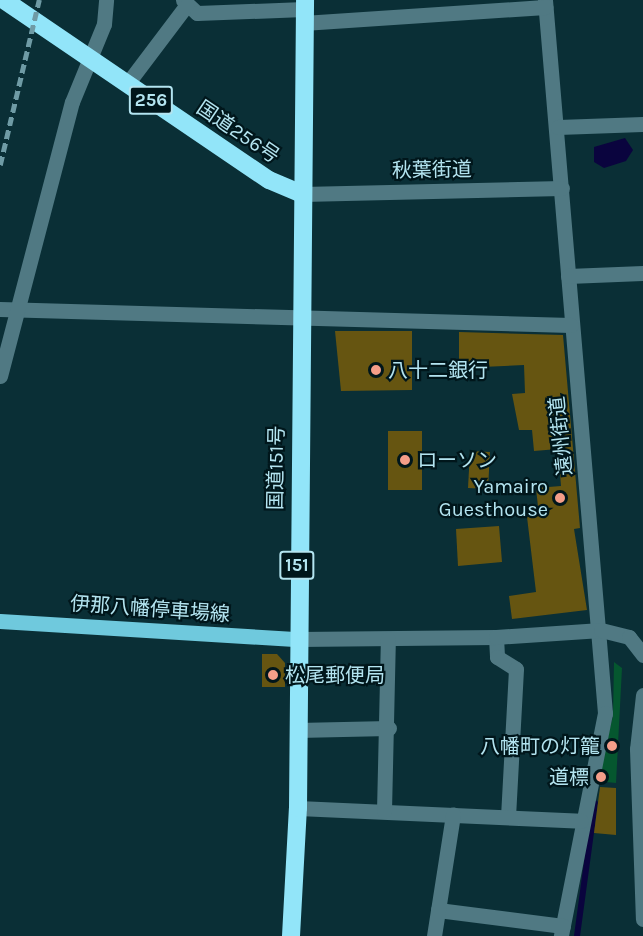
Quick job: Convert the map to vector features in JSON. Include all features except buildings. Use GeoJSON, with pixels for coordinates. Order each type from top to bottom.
{"type":"FeatureCollection","features":[{"type":"Feature","properties":{"kind":"highway","name":"国道256号"},"geometry":{"type":"LineString","coordinates":[[4,0],[268,180],[302,194]]}},
{"type":"Feature","properties":{"kind":"highway","name":"国道151号"},"geometry":{"type":"LineString","coordinates":[[291,936],[298,808],[304,10]]}},
{"type":"Feature","properties":{"kind":"main road","name":"伊那八幡停車場線"},"geometry":{"type":"LineString","coordinates":[[0,621],[298,639]]}},
{"type":"Feature","properties":{"kind":"street"},"geometry":{"type":"LineString","coordinates":[[0,376],[88,57],[104,24],[106,0]]}},
{"type":"Feature","properties":{"kind":"street"},"geometry":{"type":"LineString","coordinates":[[127,84],[184,3],[197,13],[545,3]]}},
{"type":"Feature","properties":{"kind":"street","name":"遠州街道"},"geometry":{"type":"LineString","coordinates":[[545,3],[558,127],[572,325],[601,630],[605,713],[581,821],[562,931]]}},
{"type":"Feature","properties":{"kind":"street"},"geometry":{"type":"LineString","coordinates":[[558,127],[643,124]]}},
{"type":"Feature","properties":{"kind":"street","name":"秋葉街道"},"geometry":{"type":"LineString","coordinates":[[302,194],[562,188]]}},
{"type":"Feature","properties":{"kind":"street"},"geometry":{"type":"LineString","coordinates":[[568,276],[643,273]]}},
{"type":"Feature","properties":{"kind":"street"},"geometry":{"type":"LineString","coordinates":[[0,309],[572,325]]}},
{"type":"Feature","properties":{"kind":"street"},"geometry":{"type":"LineString","coordinates":[[298,639],[496,638],[601,630],[629,637],[643,654]]}},
{"type":"Feature","properties":{"kind":"street"},"geometry":{"type":"LineString","coordinates":[[496,638],[497,657],[516,669],[508,817]]}},
{"type":"Feature","properties":{"kind":"street"},"geometry":{"type":"LineString","coordinates":[[384,811],[389,728],[388,639]]}},
{"type":"Feature","properties":{"kind":"street"},"geometry":{"type":"LineString","coordinates":[[643,695],[640,807],[643,919]]}},
{"type":"Feature","properties":{"kind":"street"},"geometry":{"type":"LineString","coordinates":[[297,730],[389,728]]}},
{"type":"Feature","properties":{"kind":"street"},"geometry":{"type":"LineString","coordinates":[[298,808],[581,821]]}},
{"type":"Feature","properties":{"kind":"street"},"geometry":{"type":"LineString","coordinates":[[434,936],[453,814]]}},
{"type":"Feature","properties":{"kind":"street"},"geometry":{"type":"LineString","coordinates":[[438,910],[562,931]]}},
{"type":"Feature","properties":{"kind":"green space"},"geometry":{"type":"Polygon","coordinates":[[[614,662],[622,668],[616,783],[597,781],[613,716],[614,662]]]}},
{"type":"Feature","properties":{"kind":"shaded area"},"geometry":{"type":"Polygon","coordinates":[[[625,138],[633,150],[626,161],[604,168],[594,162],[594,147],[625,138]]]}},
{"type":"Feature","properties":{"kind":"waterway"},"geometry":{"type":"LineString","coordinates":[[577,936],[595,803]]}},
{"type":"Feature","properties":{"kind":"railway"},"geometry":{"type":"LineString","coordinates":[[0,165],[39,0]]}},
{"type":"Feature","properties":{"kind":"place","name":"八十二銀行"},"geometry":{"type":"Point","coordinates":[376,370]}},
{"type":"Feature","properties":{"kind":"place","name":"ローソン"},"geometry":{"type":"Point","coordinates":[405,460]}},
{"type":"Feature","properties":{"kind":"place","name":"Yamairo Guesthouse"},"geometry":{"type":"Point","coordinates":[560,498]}},
{"type":"Feature","properties":{"kind":"place","name":"松尾郵便局"},"geometry":{"type":"Point","coordinates":[273,675]}},
{"type":"Feature","properties":{"kind":"place","name":"八幡町の灯籠"},"geometry":{"type":"Point","coordinates":[612,746]}},
{"type":"Feature","properties":{"kind":"place","name":"道標"},"geometry":{"type":"Point","coordinates":[601,777]}}]}
